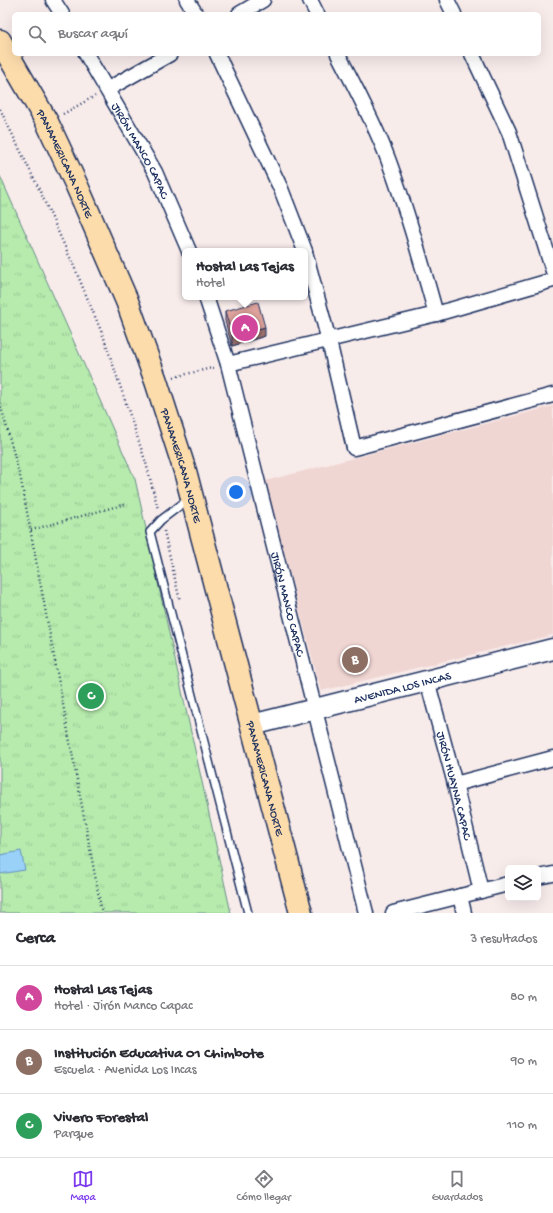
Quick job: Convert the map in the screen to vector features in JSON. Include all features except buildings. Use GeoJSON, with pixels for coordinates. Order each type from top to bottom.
{"type":"FeatureCollection","features":[{"type":"Feature","properties":{"kind":"highway","name":"PANAMERICANA NORTE"},"geometry":{"type":"LineString","coordinates":[[0,41],[47,122],[104,245],[156,382],[185,471],[301,913]]}},
{"type":"Feature","properties":{"kind":"street"},"geometry":{"type":"LineString","coordinates":[[53,0],[61,12]]}},
{"type":"Feature","properties":{"kind":"street"},"geometry":{"type":"LineString","coordinates":[[187,0],[195,12]]}},
{"type":"Feature","properties":{"kind":"street"},"geometry":{"type":"LineString","coordinates":[[242,12],[263,0]]}},
{"type":"Feature","properties":{"kind":"street"},"geometry":{"type":"LineString","coordinates":[[310,0],[316,12]]}},
{"type":"Feature","properties":{"kind":"street"},"geometry":{"type":"LineString","coordinates":[[447,0],[453,12]]}},
{"type":"Feature","properties":{"kind":"street","name":"JIRÓN MANCO CAPAC"},"geometry":{"type":"LineString","coordinates":[[87,56],[108,89],[155,172],[189,248]]}},
{"type":"Feature","properties":{"kind":"street"},"geometry":{"type":"LineString","coordinates":[[108,89],[166,56]]}},
{"type":"Feature","properties":{"kind":"street"},"geometry":{"type":"LineString","coordinates":[[218,56],[281,189],[303,248]]}},
{"type":"Feature","properties":{"kind":"street"},"geometry":{"type":"LineString","coordinates":[[339,56],[387,157],[411,224],[436,314]]}},
{"type":"Feature","properties":{"kind":"street"},"geometry":{"type":"LineString","coordinates":[[473,56],[508,132],[553,271]]}},
{"type":"Feature","properties":{"kind":"street"},"geometry":{"type":"LineString","coordinates":[[308,263],[329,340],[354,448],[553,395]]}},
{"type":"Feature","properties":{"kind":"street"},"geometry":{"type":"LineString","coordinates":[[228,364],[436,314],[553,280]]}},
{"type":"Feature","properties":{"kind":"street","name":"JIRÓN MANCO CAPAC"},"geometry":{"type":"LineString","coordinates":[[207,300],[228,364],[366,913]]}},
{"type":"Feature","properties":{"kind":"street","name":"AVENIDA LOS INCAS"},"geometry":{"type":"LineString","coordinates":[[252,725],[553,649]]}},
{"type":"Feature","properties":{"kind":"street","name":"JIRÓN HUAYNA CAPAC"},"geometry":{"type":"LineString","coordinates":[[427,680],[455,784],[481,891]]}},
{"type":"Feature","properties":{"kind":"street"},"geometry":{"type":"LineString","coordinates":[[455,784],[553,758]]}},
{"type":"Feature","properties":{"kind":"street"},"geometry":{"type":"LineString","coordinates":[[541,876],[553,874]]}},
{"type":"Feature","properties":{"kind":"street"},"geometry":{"type":"LineString","coordinates":[[393,913],[505,885]]}},
{"type":"Feature","properties":{"kind":"street"},"geometry":{"type":"LineString","coordinates":[[460,896],[464,913]]}},
{"type":"Feature","properties":{"kind":"lane"},"geometry":{"type":"LineString","coordinates":[[192,497],[161,520],[150,532],[248,913]]}},
{"type":"Feature","properties":{"kind":"path"},"geometry":{"type":"LineString","coordinates":[[47,122],[108,89]]}},
{"type":"Feature","properties":{"kind":"path"},"geometry":{"type":"LineString","coordinates":[[0,109],[38,187],[104,338],[146,463],[181,603]]}},
{"type":"Feature","properties":{"kind":"path"},"geometry":{"type":"LineString","coordinates":[[156,382],[228,364]]}},
{"type":"Feature","properties":{"kind":"path"},"geometry":{"type":"LineString","coordinates":[[0,403],[21,480],[102,913]]}},
{"type":"Feature","properties":{"kind":"path"},"geometry":{"type":"LineString","coordinates":[[31,530],[125,504]]}},
{"type":"Feature","properties":{"kind":"shaded area"},"geometry":{"type":"Polygon","coordinates":[[[553,406],[553,635],[321,691],[265,481],[553,406]]]}},
{"type":"Feature","properties":{"kind":"green space"},"geometry":{"type":"Polygon","coordinates":[[[0,176],[135,479],[231,913],[0,913],[0,176]]]}},
{"type":"Feature","properties":{"kind":"water"},"geometry":{"type":"Polygon","coordinates":[[[21,851],[25,870],[0,874],[0,855],[21,851]]]}},
{"type":"Feature","properties":{"kind":"place","name":"Hostal Las Tejas"},"geometry":{"type":"Point","coordinates":[245,328]}},
{"type":"Feature","properties":{"kind":"place","name":"Institución Educativa 01 Chimbote"},"geometry":{"type":"Point","coordinates":[355,660]}},
{"type":"Feature","properties":{"kind":"place","name":"Vivero Forestal"},"geometry":{"type":"Point","coordinates":[91,696]}}]}
